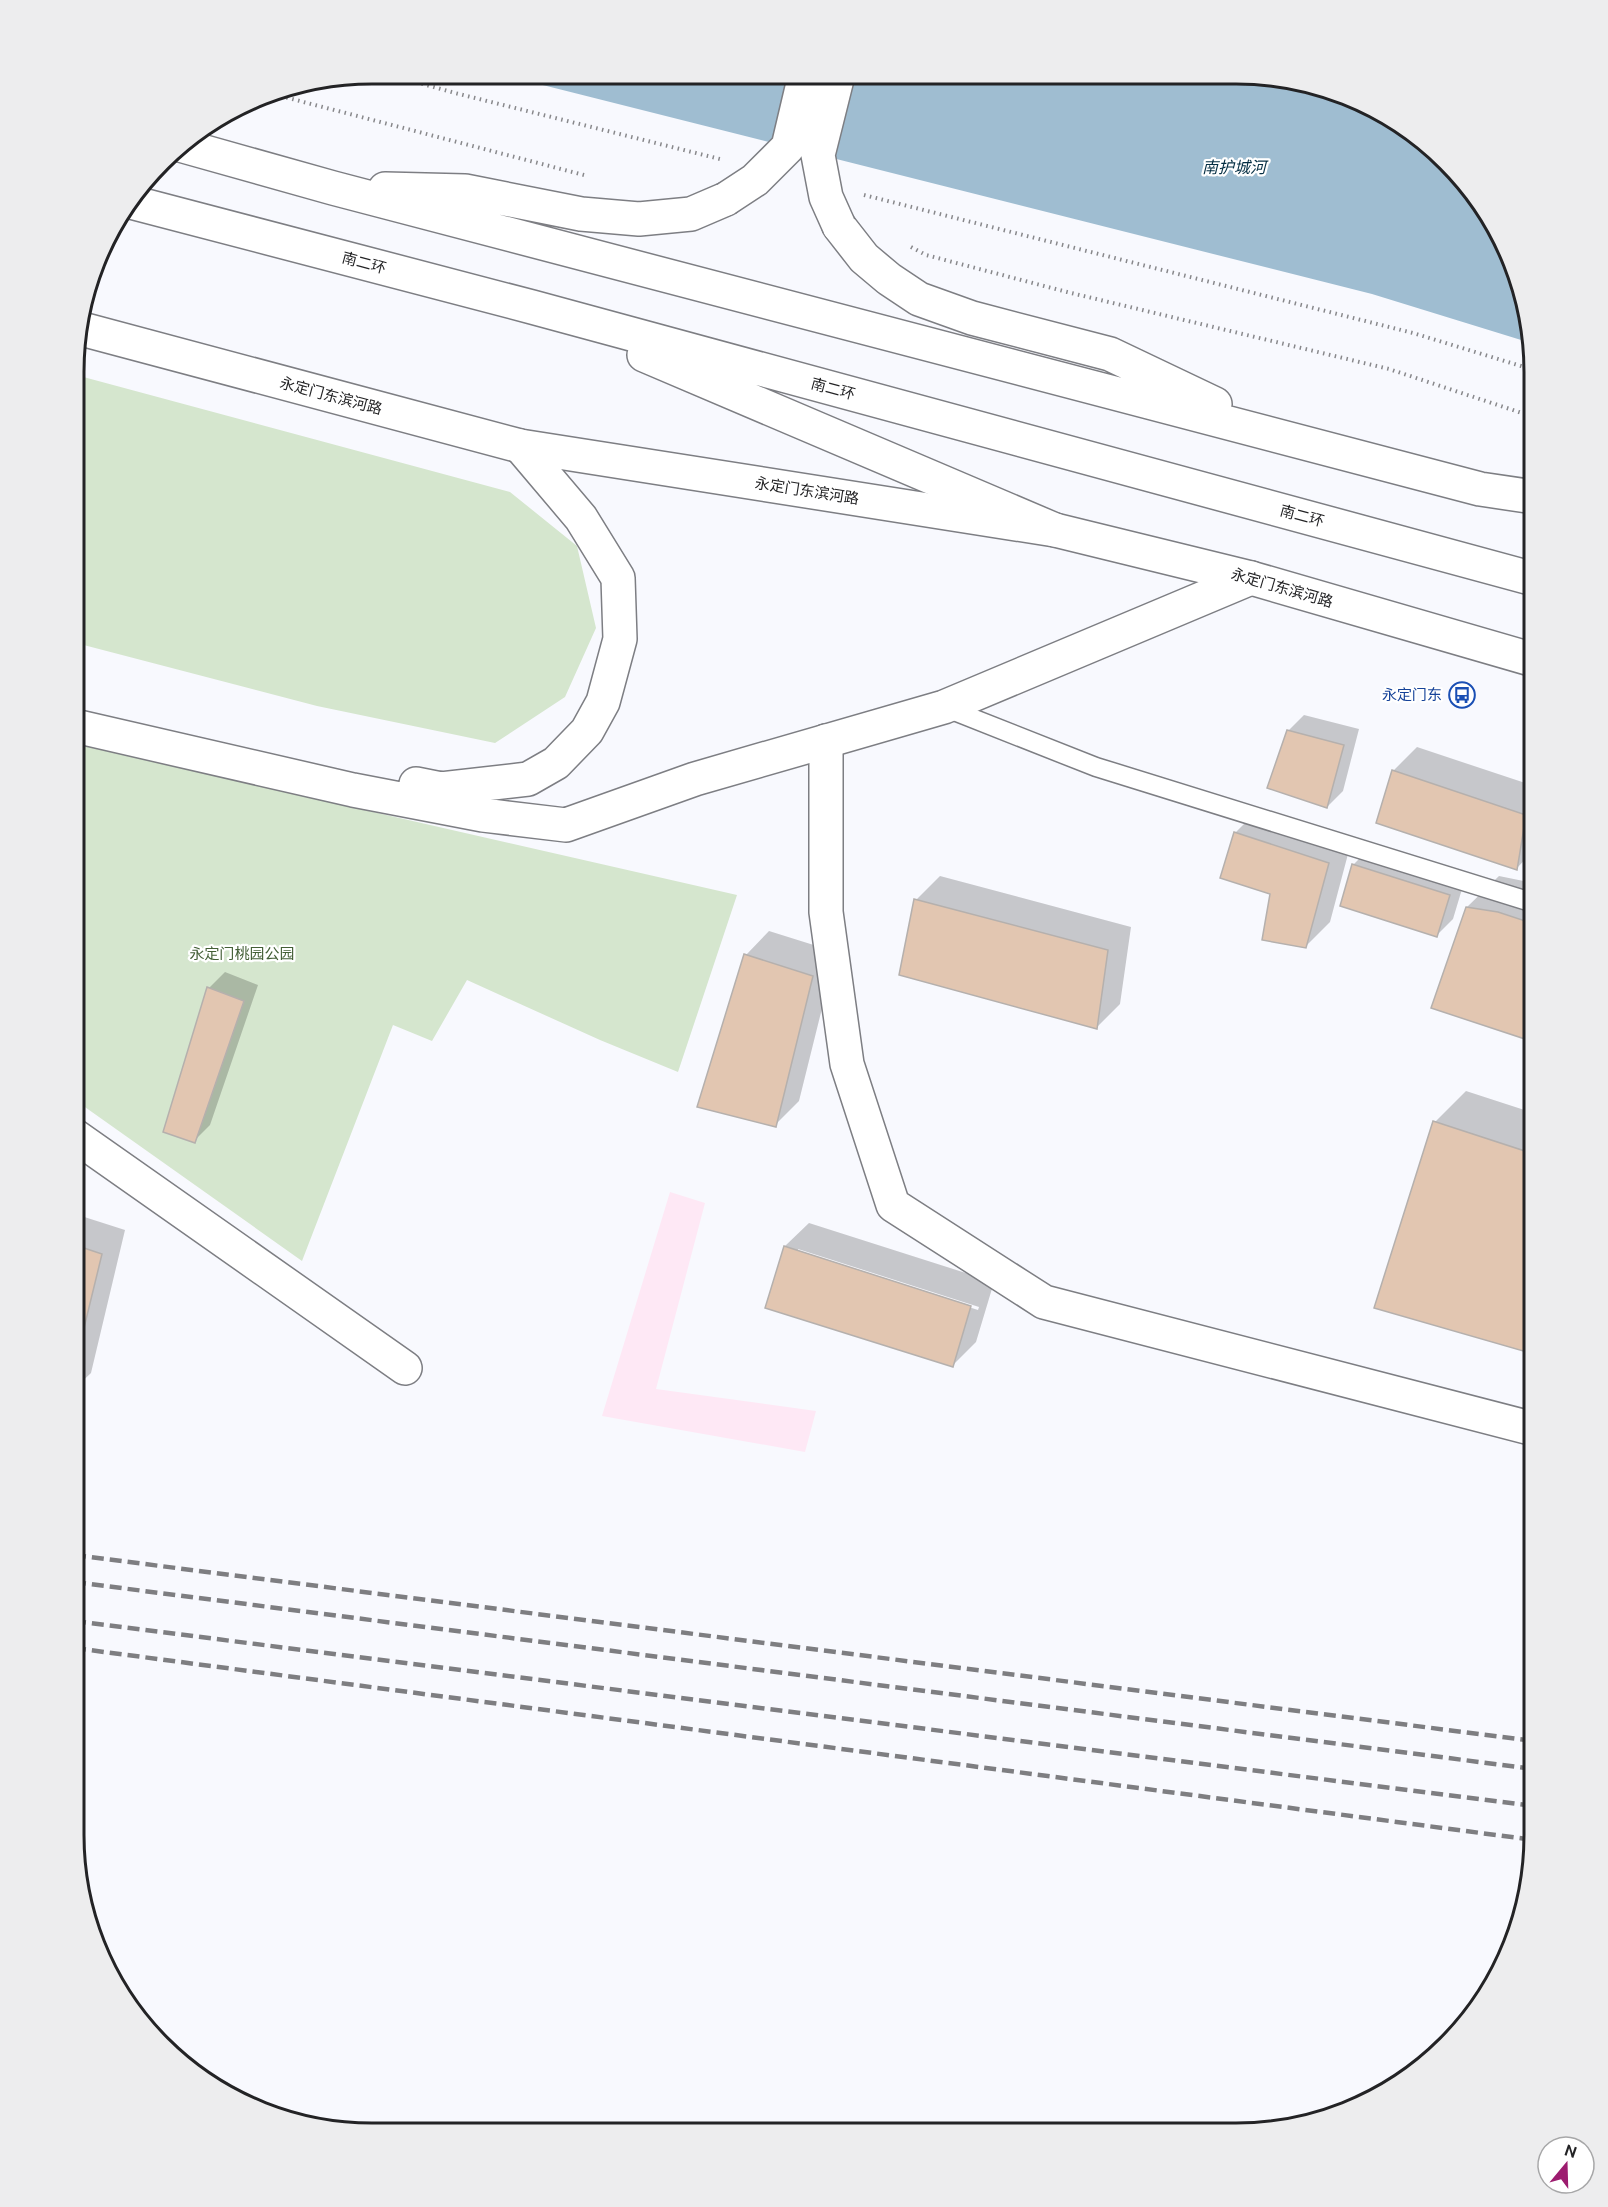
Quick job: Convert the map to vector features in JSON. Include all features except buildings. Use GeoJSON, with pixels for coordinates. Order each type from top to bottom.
{"type":"FeatureCollection","features":[{"type":"Feature","properties":{"kind":"main road"},"geometry":{"type":"LineString","coordinates":[[333,188],[465,191],[581,214],[639,219],[691,214],[726,199],[755,180],[788,147],[803,84]]}},
{"type":"Feature","properties":{"kind":"main road"},"geometry":{"type":"LineString","coordinates":[[836,84],[818,155],[825,196],[840,226],[864,258],[889,279],[919,299],[972,318],[1110,354],[1285,437]]}},
{"type":"Feature","properties":{"kind":"main road"},"geometry":{"type":"LineString","coordinates":[[191,148],[333,188],[1480,489],[1524,496]]}},
{"type":"Feature","properties":{"kind":"main road","name":"南二环"},"geometry":{"type":"LineString","coordinates":[[139,204],[532,307],[1524,576]]}},
{"type":"Feature","properties":{"kind":"main road"},"geometry":{"type":"LineString","coordinates":[[532,307],[1055,530]]}},
{"type":"Feature","properties":{"kind":"main road","name":"永定门东滨河路"},"geometry":{"type":"LineString","coordinates":[[87,330],[520,446],[1055,530],[1251,578],[1524,657]]}},
{"type":"Feature","properties":{"kind":"main road"},"geometry":{"type":"LineString","coordinates":[[84,705],[230,742],[441,789],[528,779],[556,763],[587,731],[603,702],[620,639],[618,578],[581,518],[520,446]]}},
{"type":"Feature","properties":{"kind":"main road"},"geometry":{"type":"LineString","coordinates":[[84,728],[352,789],[483,815],[566,825],[695,779],[944,707],[1251,578]]}},
{"type":"Feature","properties":{"kind":"main road"},"geometry":{"type":"LineString","coordinates":[[826,741],[826,912],[847,1064],[893,1205],[1044,1302],[1524,1426]]}},
{"type":"Feature","properties":{"kind":"main road"},"geometry":{"type":"LineString","coordinates":[[84,1143],[405,1368]]}},
{"type":"Feature","properties":{"kind":"lane"},"geometry":{"type":"LineString","coordinates":[[944,707],[1096,767],[1524,900]]}},
{"type":"Feature","properties":{"kind":"path"},"geometry":{"type":"LineString","coordinates":[[423,84],[720,159]]}},
{"type":"Feature","properties":{"kind":"path"},"geometry":{"type":"LineString","coordinates":[[285,97],[589,177]]}},
{"type":"Feature","properties":{"kind":"path"},"geometry":{"type":"LineString","coordinates":[[859,194],[1413,333],[1524,366]]}},
{"type":"Feature","properties":{"kind":"path"},"geometry":{"type":"LineString","coordinates":[[908,246],[926,255],[1067,292],[1389,369],[1524,414]]}},
{"type":"Feature","properties":{"kind":"shaded area"},"geometry":{"type":"Polygon","coordinates":[[[670,1192],[705,1203],[656,1389],[816,1411],[805,1452],[602,1416],[670,1192]]]}},
{"type":"Feature","properties":{"kind":"green space"},"geometry":{"type":"Polygon","coordinates":[[[84,377],[510,492],[577,546],[596,628],[565,697],[495,743],[317,706],[84,645],[84,377]]]}},
{"type":"Feature","properties":{"kind":"green space","name":"永定门桃园公园"},"geometry":{"type":"Polygon","coordinates":[[[84,746],[737,895],[678,1072],[600,1040],[467,980],[432,1041],[393,1025],[302,1261],[84,1106],[84,746]]]}},
{"type":"Feature","properties":{"kind":"water","name":"南护城河"},"geometry":{"type":"Polygon","coordinates":[[[539,84],[1236,84],[1274,86],[1292,90],[1334,101],[1380,123],[1426,155],[1453,182],[1485,228],[1502,262],[1514,297],[1522,340],[1372,294],[539,84]]]}},
{"type":"Feature","properties":{"kind":"railway"},"geometry":{"type":"LineString","coordinates":[[84,1556],[1524,1740]]}},
{"type":"Feature","properties":{"kind":"railway"},"geometry":{"type":"LineString","coordinates":[[84,1583],[1524,1768]]}},
{"type":"Feature","properties":{"kind":"railway"},"geometry":{"type":"LineString","coordinates":[[84,1622],[1524,1805]]}},
{"type":"Feature","properties":{"kind":"railway"},"geometry":{"type":"LineString","coordinates":[[84,1649],[1524,1839]]}},
{"type":"Feature","properties":{"kind":"place","name":"永定门东"},"geometry":{"type":"Point","coordinates":[1462,695]}}]}
